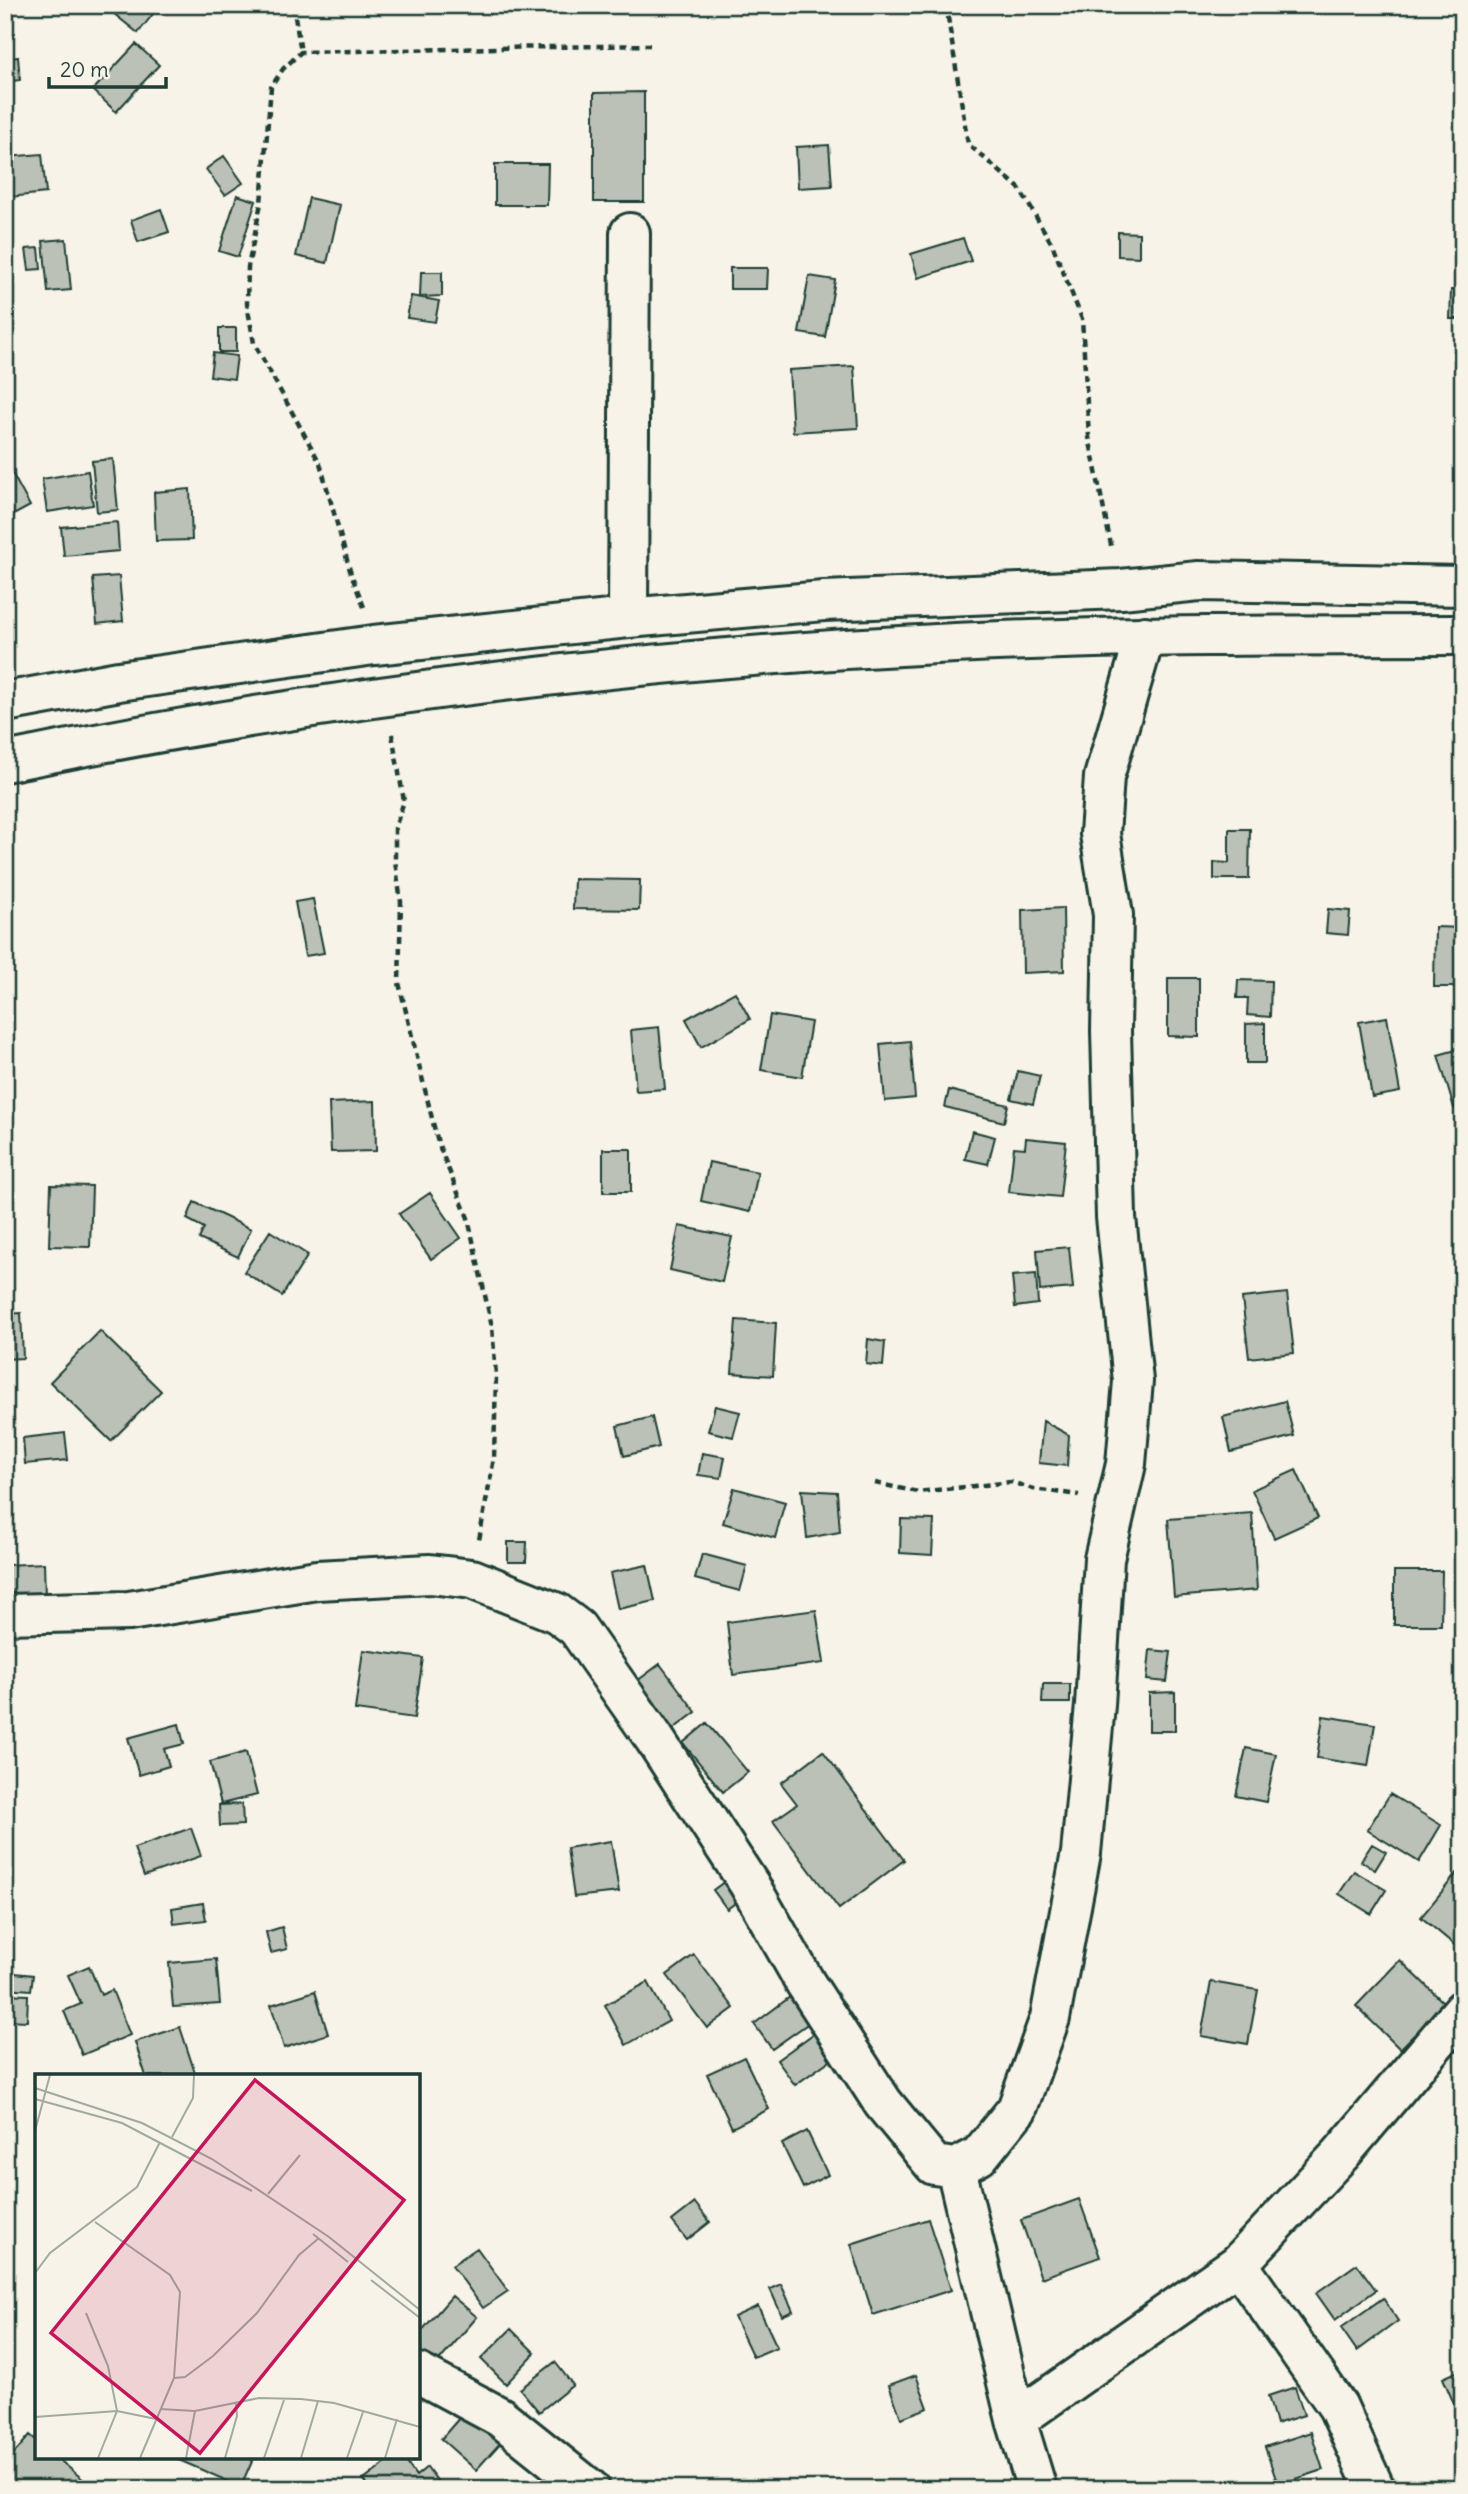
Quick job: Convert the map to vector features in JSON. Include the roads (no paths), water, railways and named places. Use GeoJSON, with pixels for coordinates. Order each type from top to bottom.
{"type":"FeatureCollection","features":[{"type":"Feature","properties":{"kind":"main road"},"geometry":{"type":"LineString","coordinates":[[628,618],[630,233]]}},
{"type":"Feature","properties":{"kind":"main road"},"geometry":{"type":"LineString","coordinates":[[5,702],[119,681],[374,645],[628,618],[824,601],[1121,589],[1199,581],[1463,586]]}},
{"type":"Feature","properties":{"kind":"main road"},"geometry":{"type":"LineString","coordinates":[[5,762],[383,697],[641,666],[952,643],[1145,636],[1463,635]]}},
{"type":"Feature","properties":{"kind":"main road"},"geometry":{"type":"LineString","coordinates":[[5,1614],[129,1611],[317,1580],[430,1574],[472,1579],[548,1609],[577,1628],[742,1873],[806,1984],[883,2104],[934,2165],[956,2168],[979,2156],[1017,2109],[1050,2018],[1081,1853],[1095,1705],[1104,1559],[1126,1464],[1133,1381],[1116,1217],[1111,1031],[1113,915],[1100,834],[1104,778],[1145,636]]}},
{"type":"Feature","properties":{"kind":"main road"},"geometry":{"type":"LineString","coordinates":[[1016,2420],[1238,2264],[1458,2025]]}},
{"type":"Feature","properties":{"kind":"main road"},"geometry":{"type":"LineString","coordinates":[[956,2168],[1016,2420],[1037,2489]]}},
{"type":"Feature","properties":{"kind":"main road"},"geometry":{"type":"LineString","coordinates":[[1238,2264],[1338,2407],[1375,2489]]}},
{"type":"Feature","properties":{"kind":"main road"},"geometry":{"type":"LineString","coordinates":[[420,2374],[500,2417],[590,2489]]}}]}
